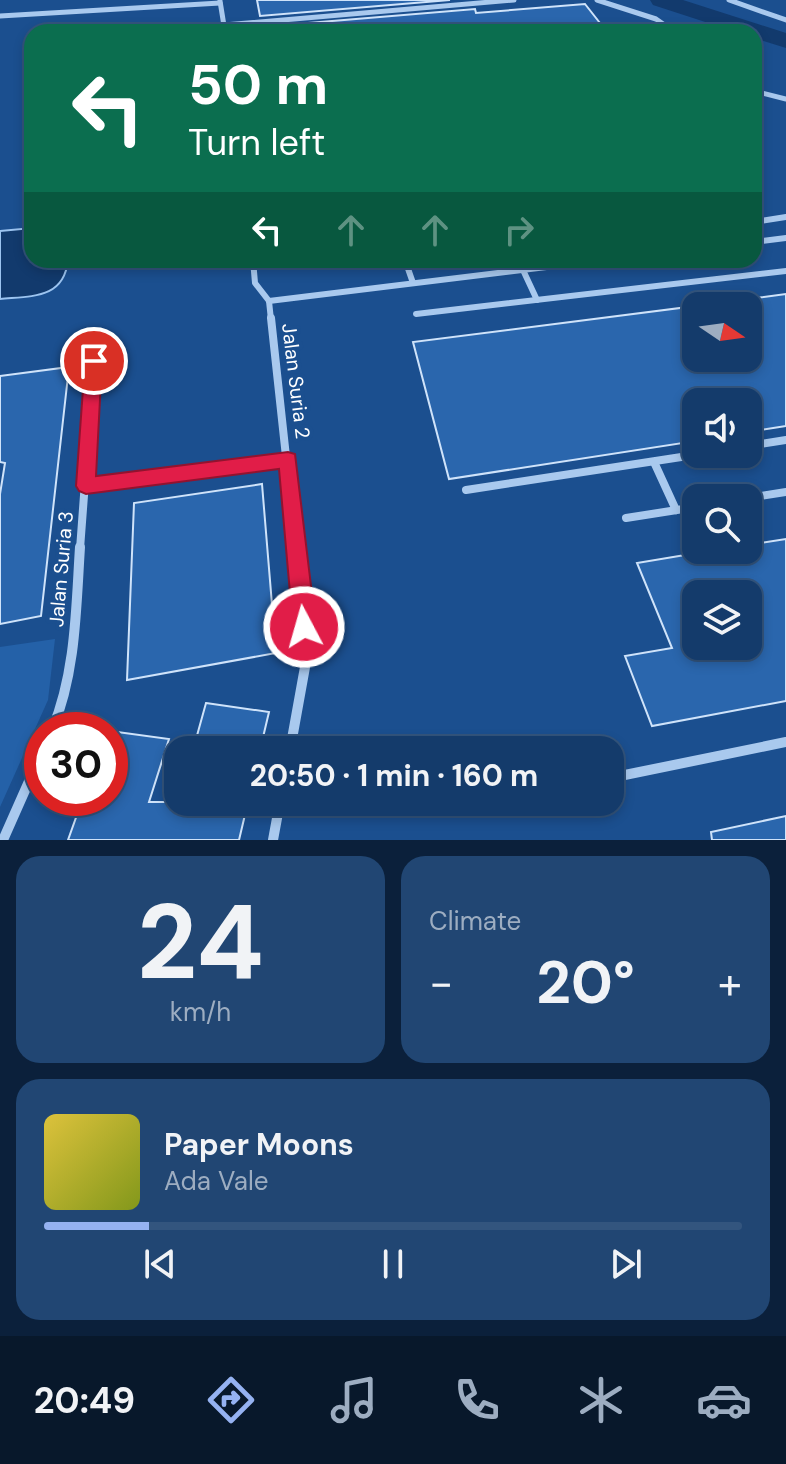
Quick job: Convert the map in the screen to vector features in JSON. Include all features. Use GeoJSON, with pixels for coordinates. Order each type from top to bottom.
{"type":"FeatureCollection","features":[{"type":"Feature","properties":{"kind":"street"},"geometry":{"type":"LineString","coordinates":[[76,11],[78,0]]}},
{"type":"Feature","properties":{"kind":"street"},"geometry":{"type":"LineString","coordinates":[[236,24],[514,0]]}},
{"type":"Feature","properties":{"kind":"street"},"geometry":{"type":"LineString","coordinates":[[597,0],[663,24]]}},
{"type":"Feature","properties":{"kind":"street"},"geometry":{"type":"LineString","coordinates":[[729,0],[786,20]]}},
{"type":"Feature","properties":{"kind":"street"},"geometry":{"type":"LineString","coordinates":[[0,16],[220,1],[224,24]]}},
{"type":"Feature","properties":{"kind":"street"},"geometry":{"type":"LineString","coordinates":[[762,93],[786,99]]}},
{"type":"Feature","properties":{"kind":"street"},"geometry":{"type":"LineString","coordinates":[[762,221],[786,217]]}},
{"type":"Feature","properties":{"kind":"street"},"geometry":{"type":"LineString","coordinates":[[762,241],[786,238]]}},
{"type":"Feature","properties":{"kind":"street","name":"Jalan Suria 2"},"geometry":{"type":"LineString","coordinates":[[254,268],[255,283],[269,301],[307,656],[293,736]]}},
{"type":"Feature","properties":{"kind":"street"},"geometry":{"type":"LineString","coordinates":[[408,268],[413,283]]}},
{"type":"Feature","properties":{"kind":"street"},"geometry":{"type":"LineString","coordinates":[[269,301],[532,268]]}},
{"type":"Feature","properties":{"kind":"street"},"geometry":{"type":"LineString","coordinates":[[523,270],[537,300]]}},
{"type":"Feature","properties":{"kind":"street"},"geometry":{"type":"LineString","coordinates":[[416,314],[786,271]]}},
{"type":"Feature","properties":{"kind":"street","name":"Jalan Suria 3"},"geometry":{"type":"LineString","coordinates":[[60,712],[74,631],[94,361]]}},
{"type":"Feature","properties":{"kind":"street"},"geometry":{"type":"LineString","coordinates":[[762,444],[786,440]]}},
{"type":"Feature","properties":{"kind":"street"},"geometry":{"type":"LineString","coordinates":[[466,490],[682,457]]}},
{"type":"Feature","properties":{"kind":"street"},"geometry":{"type":"LineString","coordinates":[[86,486],[288,460]]}},
{"type":"Feature","properties":{"kind":"street"},"geometry":{"type":"LineString","coordinates":[[654,462],[676,510]]}},
{"type":"Feature","properties":{"kind":"street"},"geometry":{"type":"LineString","coordinates":[[762,496],[786,492]]}},
{"type":"Feature","properties":{"kind":"street"},"geometry":{"type":"LineString","coordinates":[[626,518],[682,509]]}},
{"type":"Feature","properties":{"kind":"street"},"geometry":{"type":"LineString","coordinates":[[624,775],[786,742]]}},
{"type":"Feature","properties":{"kind":"street"},"geometry":{"type":"LineString","coordinates":[[3,840],[24,793]]}},
{"type":"Feature","properties":{"kind":"street"},"geometry":{"type":"LineString","coordinates":[[273,840],[277,816]]}},
{"type":"Feature","properties":{"kind":"shaded area"},"geometry":{"type":"Polygon","coordinates":[[[24,229],[24,268],[66,268],[60,282],[53,289],[35,296],[0,299],[0,231],[24,229]]]}},
{"type":"Feature","properties":{"kind":"shaded area"},"geometry":{"type":"Polygon","coordinates":[[[55,639],[48,700],[43,712],[24,712],[24,754],[0,807],[0,647],[55,639]]]}},
{"type":"Feature","properties":{"kind":"building"},"geometry":{"type":"Polygon","coordinates":[[[257,0],[450,0],[260,16],[257,0]]]}},
{"type":"Feature","properties":{"kind":"building"},"geometry":{"type":"Polygon","coordinates":[[[585,4],[601,24],[297,24],[475,9],[476,13],[585,4]]]}},
{"type":"Feature","properties":{"kind":"building"},"geometry":{"type":"Polygon","coordinates":[[[786,294],[786,426],[762,430],[762,388],[682,388],[682,443],[449,479],[413,342],[682,308],[682,372],[762,372],[762,297],[786,294]]]}},
{"type":"Feature","properties":{"kind":"building"},"geometry":{"type":"Polygon","coordinates":[[[69,367],[41,616],[0,624],[0,494],[5,463],[0,462],[0,376],[69,367]]]}},
{"type":"Feature","properties":{"kind":"building"},"geometry":{"type":"Polygon","coordinates":[[[262,484],[276,653],[127,680],[134,503],[262,484]]]}},
{"type":"Feature","properties":{"kind":"building"},"geometry":{"type":"Polygon","coordinates":[[[786,539],[786,701],[652,726],[625,656],[672,648],[637,563],[682,556],[682,564],[762,564],[762,543],[786,539]]]}},
{"type":"Feature","properties":{"kind":"building"},"geometry":{"type":"Polygon","coordinates":[[[206,703],[269,712],[263,736],[197,736],[206,703]]]}},
{"type":"Feature","properties":{"kind":"building"},"geometry":{"type":"Polygon","coordinates":[[[128,733],[164,738],[164,755],[149,802],[164,802],[164,816],[245,816],[239,840],[68,840],[77,816],[128,816],[128,733]]]}},
{"type":"Feature","properties":{"kind":"building"},"geometry":{"type":"Polygon","coordinates":[[[786,816],[786,840],[712,840],[711,832],[786,816]]]}},
{"type":"Feature","properties":{"kind":"waterway"},"geometry":{"type":"LineString","coordinates":[[661,0],[734,24]]}},
{"type":"Feature","properties":{"kind":"waterway"},"geometry":{"type":"LineString","coordinates":[[762,33],[786,41]]}},
{"type":"Feature","properties":{"kind":"route"},"geometry":{"type":"LineString","coordinates":[[94,361],[86,486],[288,460],[304,627]]}}]}
